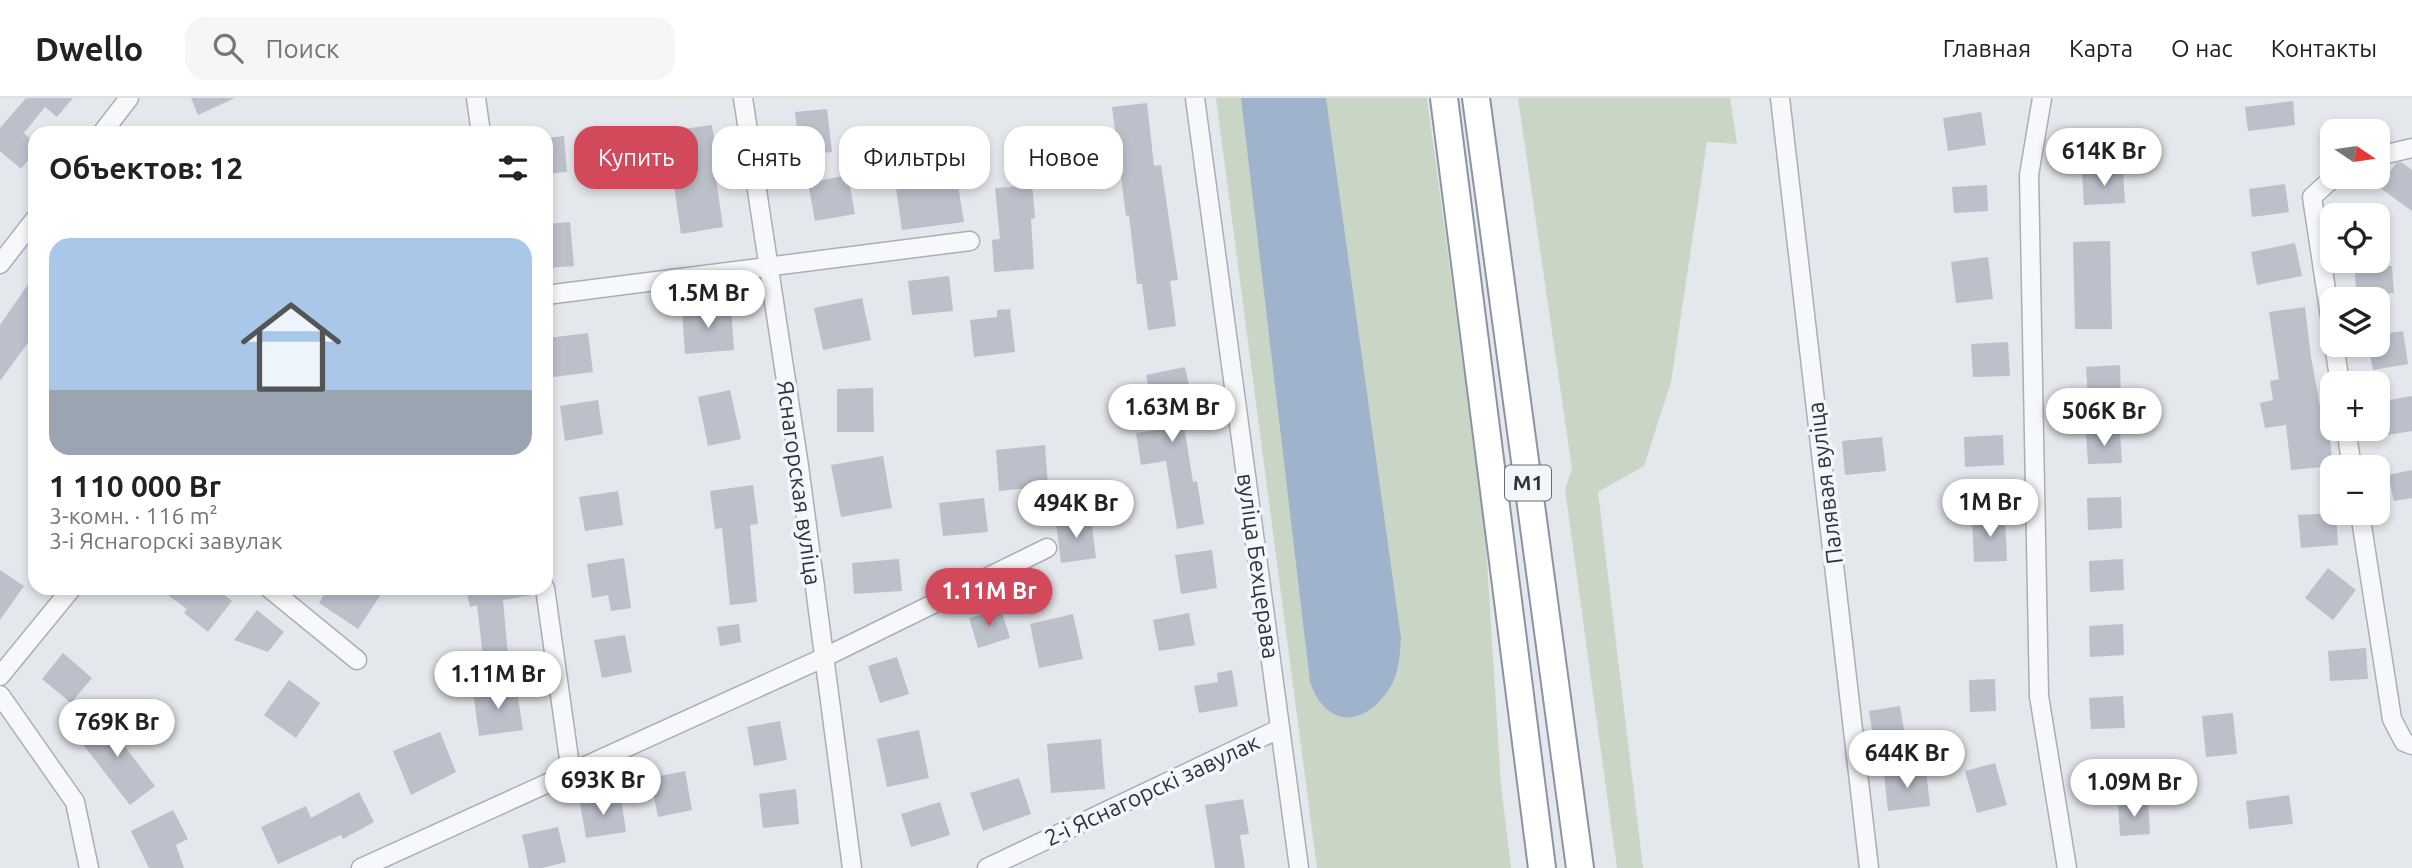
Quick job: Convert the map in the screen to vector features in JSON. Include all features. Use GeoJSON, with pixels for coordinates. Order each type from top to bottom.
{"type":"FeatureCollection","features":[{"type":"Feature","properties":{"kind":"highway","name":"М1"},"geometry":{"type":"LineString","coordinates":[[1444,98],[1542,868]]}},
{"type":"Feature","properties":{"kind":"highway","name":"М1"},"geometry":{"type":"LineString","coordinates":[[1476,98],[1580,868]]}},
{"type":"Feature","properties":{"kind":"street"},"geometry":{"type":"LineString","coordinates":[[107,126],[129,98]]}},
{"type":"Feature","properties":{"kind":"street"},"geometry":{"type":"LineString","coordinates":[[476,98],[480,126]]}},
{"type":"Feature","properties":{"kind":"street","name":"Яснагорская вуліца"},"geometry":{"type":"LineString","coordinates":[[743,98],[799,466],[822,658],[852,868]]}},
{"type":"Feature","properties":{"kind":"street","name":"вуліца Бехцерава"},"geometry":{"type":"LineString","coordinates":[[1195,98],[1299,868]]}},
{"type":"Feature","properties":{"kind":"street","name":"Палявая вуліца"},"geometry":{"type":"LineString","coordinates":[[1780,98],[1870,868]]}},
{"type":"Feature","properties":{"kind":"street"},"geometry":{"type":"LineString","coordinates":[[2042,98],[2029,175],[2039,696],[2067,868]]}},
{"type":"Feature","properties":{"kind":"street"},"geometry":{"type":"LineString","coordinates":[[2390,153],[2412,148]]}},
{"type":"Feature","properties":{"kind":"street"},"geometry":{"type":"LineString","coordinates":[[2320,189],[2312,197],[2326,287]]}},
{"type":"Feature","properties":{"kind":"street"},"geometry":{"type":"LineString","coordinates":[[0,264],[28,228]]}},
{"type":"Feature","properties":{"kind":"street"},"geometry":{"type":"LineString","coordinates":[[553,294],[970,241]]}},
{"type":"Feature","properties":{"kind":"street"},"geometry":{"type":"LineString","coordinates":[[2362,525],[2392,719],[2404,742],[2412,745]]}},
{"type":"Feature","properties":{"kind":"street"},"geometry":{"type":"LineString","coordinates":[[361,868],[822,658],[1047,548]]}},
{"type":"Feature","properties":{"kind":"street"},"geometry":{"type":"LineString","coordinates":[[0,676],[66,595]]}},
{"type":"Feature","properties":{"kind":"street"},"geometry":{"type":"LineString","coordinates":[[277,595],[356,660]]}},
{"type":"Feature","properties":{"kind":"street"},"geometry":{"type":"LineString","coordinates":[[546,595],[571,773]]}},
{"type":"Feature","properties":{"kind":"street"},"geometry":{"type":"LineString","coordinates":[[0,695],[75,802],[89,868]]}},
{"type":"Feature","properties":{"kind":"street","name":"2-і Яснагорскі завулак"},"geometry":{"type":"LineString","coordinates":[[987,868],[1279,729]]}},
{"type":"Feature","properties":{"kind":"green space"},"geometry":{"type":"Polygon","coordinates":[[[1216,98],[1427,98],[1485,529],[1501,785],[1511,868],[1317,868],[1216,98]]]}},
{"type":"Feature","properties":{"kind":"green space"},"geometry":{"type":"Polygon","coordinates":[[[1518,98],[1730,98],[1737,144],[1707,142],[1671,382],[1644,466],[1598,492],[1643,868],[1617,868],[1565,489],[1572,469],[1518,98]]]}},
{"type":"Feature","properties":{"kind":"water"},"geometry":{"type":"Polygon","coordinates":[[[1241,98],[1326,98],[1401,638],[1394,681],[1381,700],[1359,715],[1337,715],[1326,709],[1317,698],[1310,682],[1241,98]]]}},
{"type":"Feature","properties":{"kind":"building"},"geometry":{"type":"Polygon","coordinates":[[[26,98],[73,98],[57,117],[45,107],[28,126],[24,133],[28,137],[28,160],[21,169],[0,151],[0,128],[26,98]]]}},
{"type":"Feature","properties":{"kind":"building"},"geometry":{"type":"Polygon","coordinates":[[[191,98],[235,98],[198,115],[191,98]]]}},
{"type":"Feature","properties":{"kind":"building"},"geometry":{"type":"Polygon","coordinates":[[[2293,101],[2295,125],[2248,131],[2245,107],[2293,101]]]}},
{"type":"Feature","properties":{"kind":"building"},"geometry":{"type":"Polygon","coordinates":[[[1147,103],[1154,166],[1161,165],[1178,280],[1170,281],[1176,326],[1148,330],[1142,284],[1137,284],[1129,215],[1126,216],[1123,189],[1123,126],[1114,126],[1112,107],[1147,103]]]}},
{"type":"Feature","properties":{"kind":"building"},"geometry":{"type":"Polygon","coordinates":[[[827,109],[832,152],[825,153],[825,126],[797,126],[795,112],[827,109]]]}},
{"type":"Feature","properties":{"kind":"building"},"geometry":{"type":"Polygon","coordinates":[[[1981,112],[1986,145],[1948,151],[1943,118],[1981,112]]]}},
{"type":"Feature","properties":{"kind":"building"},"geometry":{"type":"Polygon","coordinates":[[[712,125],[712,189],[717,189],[723,227],[681,234],[674,189],[698,189],[698,127],[712,125]]]}},
{"type":"Feature","properties":{"kind":"building"},"geometry":{"type":"Polygon","coordinates":[[[564,136],[567,172],[553,173],[553,137],[564,136]]]}},
{"type":"Feature","properties":{"kind":"building"},"geometry":{"type":"Polygon","coordinates":[[[2401,162],[2412,170],[2412,211],[2382,189],[2390,189],[2390,171],[2396,163],[2401,162]]]}},
{"type":"Feature","properties":{"kind":"building"},"geometry":{"type":"Polygon","coordinates":[[[2123,170],[2125,203],[2084,205],[2082,173],[2123,170]]]}},
{"type":"Feature","properties":{"kind":"building"},"geometry":{"type":"Polygon","coordinates":[[[839,177],[839,189],[851,189],[855,214],[815,221],[809,189],[825,189],[825,180],[839,177]]]}},
{"type":"Feature","properties":{"kind":"building"},"geometry":{"type":"Polygon","coordinates":[[[2285,184],[2289,212],[2252,217],[2249,189],[2285,184]]]}},
{"type":"Feature","properties":{"kind":"building"},"geometry":{"type":"Polygon","coordinates":[[[1987,185],[1988,211],[1954,213],[1952,187],[1987,185]]]}},
{"type":"Feature","properties":{"kind":"building"},"geometry":{"type":"Polygon","coordinates":[[[995,188],[1032,189],[1034,269],[994,272],[992,240],[1000,239],[995,188]]]}},
{"type":"Feature","properties":{"kind":"building"},"geometry":{"type":"Polygon","coordinates":[[[896,189],[959,189],[964,222],[902,230],[896,189]]]}},
{"type":"Feature","properties":{"kind":"building"},"geometry":{"type":"Polygon","coordinates":[[[570,222],[574,266],[553,268],[553,223],[570,222]]]}},
{"type":"Feature","properties":{"kind":"building"},"geometry":{"type":"Polygon","coordinates":[[[2110,241],[2112,329],[2075,329],[2073,242],[2110,241]]]}},
{"type":"Feature","properties":{"kind":"building"},"geometry":{"type":"Polygon","coordinates":[[[2295,243],[2302,276],[2257,285],[2251,252],[2295,243]]]}},
{"type":"Feature","properties":{"kind":"building"},"geometry":{"type":"Polygon","coordinates":[[[1988,257],[1993,299],[1956,303],[1951,262],[1988,257]]]}},
{"type":"Feature","properties":{"kind":"building"},"geometry":{"type":"Polygon","coordinates":[[[2390,266],[2394,293],[2390,293],[2390,287],[2356,287],[2355,273],[2390,273],[2390,266]]]}},
{"type":"Feature","properties":{"kind":"building"},"geometry":{"type":"Polygon","coordinates":[[[949,276],[953,311],[912,315],[908,281],[949,276]]]}},
{"type":"Feature","properties":{"kind":"building"},"geometry":{"type":"Polygon","coordinates":[[[28,284],[28,343],[0,381],[0,325],[28,284]]]}},
{"type":"Feature","properties":{"kind":"building"},"geometry":{"type":"Polygon","coordinates":[[[862,298],[871,340],[823,350],[814,308],[862,298]]]}},
{"type":"Feature","properties":{"kind":"building"},"geometry":{"type":"Polygon","coordinates":[[[731,307],[734,350],[685,354],[682,310],[731,307]]]}},
{"type":"Feature","properties":{"kind":"building"},"geometry":{"type":"Polygon","coordinates":[[[2305,307],[2320,407],[2320,441],[2330,441],[2332,455],[2320,455],[2320,467],[2291,470],[2286,425],[2265,428],[2260,403],[2273,400],[2270,381],[2279,379],[2269,312],[2305,307]]]}},
{"type":"Feature","properties":{"kind":"building"},"geometry":{"type":"Polygon","coordinates":[[[1010,309],[1015,352],[974,357],[970,320],[997,317],[997,310],[1010,309]]]}},
{"type":"Feature","properties":{"kind":"building"},"geometry":{"type":"Polygon","coordinates":[[[2403,331],[2408,364],[2373,370],[2370,357],[2390,357],[2390,333],[2403,331]]]}},
{"type":"Feature","properties":{"kind":"building"},"geometry":{"type":"Polygon","coordinates":[[[588,333],[593,372],[553,377],[553,337],[588,333]]]}},
{"type":"Feature","properties":{"kind":"building"},"geometry":{"type":"Polygon","coordinates":[[[2008,342],[2010,376],[1973,377],[1971,344],[2008,342]]]}},
{"type":"Feature","properties":{"kind":"building"},"geometry":{"type":"Polygon","coordinates":[[[2120,365],[2121,397],[2088,398],[2086,367],[2120,365]]]}},
{"type":"Feature","properties":{"kind":"building"},"geometry":{"type":"Polygon","coordinates":[[[1185,367],[1192,399],[1180,401],[1193,482],[1197,481],[1204,524],[1177,529],[1166,461],[1141,465],[1136,433],[1157,430],[1146,375],[1185,367]]]}},
{"type":"Feature","properties":{"kind":"building"},"geometry":{"type":"Polygon","coordinates":[[[873,388],[874,432],[837,432],[837,389],[873,388]]]}},
{"type":"Feature","properties":{"kind":"building"},"geometry":{"type":"Polygon","coordinates":[[[730,390],[741,439],[708,446],[698,397],[730,390]]]}},
{"type":"Feature","properties":{"kind":"building"},"geometry":{"type":"Polygon","coordinates":[[[2412,396],[2412,431],[2390,435],[2390,400],[2412,396]]]}},
{"type":"Feature","properties":{"kind":"building"},"geometry":{"type":"Polygon","coordinates":[[[598,400],[603,434],[565,441],[560,406],[598,400]]]}},
{"type":"Feature","properties":{"kind":"building"},"geometry":{"type":"Polygon","coordinates":[[[2120,432],[2122,463],[2088,464],[2086,433],[2120,432]]]}},
{"type":"Feature","properties":{"kind":"building"},"geometry":{"type":"Polygon","coordinates":[[[2003,435],[2004,465],[1965,467],[1964,437],[2003,435]]]}},
{"type":"Feature","properties":{"kind":"building"},"geometry":{"type":"Polygon","coordinates":[[[1882,437],[1886,471],[1845,475],[1842,441],[1882,437]]]}},
{"type":"Feature","properties":{"kind":"building"},"geometry":{"type":"Polygon","coordinates":[[[1045,445],[1048,486],[999,491],[996,450],[1045,445]]]}},
{"type":"Feature","properties":{"kind":"building"},"geometry":{"type":"Polygon","coordinates":[[[883,456],[892,508],[841,517],[831,465],[883,456]]]}},
{"type":"Feature","properties":{"kind":"building"},"geometry":{"type":"Polygon","coordinates":[[[2412,470],[2412,498],[2394,501],[2390,475],[2412,470]]]}},
{"type":"Feature","properties":{"kind":"building"},"geometry":{"type":"Polygon","coordinates":[[[753,485],[758,524],[750,525],[757,602],[730,605],[722,528],[715,529],[710,491],[753,485]]]}},
{"type":"Feature","properties":{"kind":"building"},"geometry":{"type":"Polygon","coordinates":[[[618,491],[623,525],[585,531],[579,497],[618,491]]]}},
{"type":"Feature","properties":{"kind":"building"},"geometry":{"type":"Polygon","coordinates":[[[2121,497],[2122,528],[2088,530],[2087,498],[2121,497]]]}},
{"type":"Feature","properties":{"kind":"building"},"geometry":{"type":"Polygon","coordinates":[[[984,498],[988,532],[943,536],[939,503],[984,498]]]}},
{"type":"Feature","properties":{"kind":"building"},"geometry":{"type":"Polygon","coordinates":[[[2320,514],[2320,525],[2337,525],[2338,545],[2301,548],[2298,515],[2320,514]]]}},
{"type":"Feature","properties":{"kind":"building"},"geometry":{"type":"Polygon","coordinates":[[[2005,516],[2007,561],[1974,562],[1972,518],[2005,516]]]}},
{"type":"Feature","properties":{"kind":"building"},"geometry":{"type":"Polygon","coordinates":[[[1091,518],[1096,558],[1061,563],[1056,523],[1091,518]]]}},
{"type":"Feature","properties":{"kind":"building"},"geometry":{"type":"Polygon","coordinates":[[[1212,550],[1217,588],[1181,594],[1175,555],[1212,550]]]}},
{"type":"Feature","properties":{"kind":"building"},"geometry":{"type":"Polygon","coordinates":[[[624,558],[631,608],[611,611],[608,595],[592,598],[587,564],[624,558]]]}},
{"type":"Feature","properties":{"kind":"building"},"geometry":{"type":"Polygon","coordinates":[[[899,559],[902,591],[854,594],[852,563],[899,559]]]}},
{"type":"Feature","properties":{"kind":"building"},"geometry":{"type":"Polygon","coordinates":[[[2123,559],[2124,590],[2090,592],[2089,561],[2123,559]]]}},
{"type":"Feature","properties":{"kind":"building"},"geometry":{"type":"Polygon","coordinates":[[[2328,568],[2356,590],[2333,620],[2305,598],[2328,568]]]}},
{"type":"Feature","properties":{"kind":"building"},"geometry":{"type":"Polygon","coordinates":[[[0,570],[24,586],[0,620],[0,570]]]}},
{"type":"Feature","properties":{"kind":"building"},"geometry":{"type":"Polygon","coordinates":[[[168,595],[224,595],[232,601],[208,632],[184,613],[187,609],[168,595]]]}},
{"type":"Feature","properties":{"kind":"building"},"geometry":{"type":"Polygon","coordinates":[[[324,595],[380,595],[358,629],[319,603],[324,595]]]}},
{"type":"Feature","properties":{"kind":"building"},"geometry":{"type":"Polygon","coordinates":[[[467,595],[532,595],[503,600],[508,655],[483,657],[477,605],[470,607],[467,595]]]}},
{"type":"Feature","properties":{"kind":"building"},"geometry":{"type":"Polygon","coordinates":[[[1001,609],[1010,638],[978,648],[969,618],[1001,609]]]}},
{"type":"Feature","properties":{"kind":"building"},"geometry":{"type":"Polygon","coordinates":[[[257,610],[284,632],[268,652],[234,640],[257,610]]]}},
{"type":"Feature","properties":{"kind":"building"},"geometry":{"type":"Polygon","coordinates":[[[1189,613],[1195,645],[1159,651],[1153,620],[1189,613]]]}},
{"type":"Feature","properties":{"kind":"building"},"geometry":{"type":"Polygon","coordinates":[[[1073,614],[1083,659],[1039,668],[1030,624],[1073,614]]]}},
{"type":"Feature","properties":{"kind":"building"},"geometry":{"type":"Polygon","coordinates":[[[739,624],[741,642],[720,646],[717,627],[739,624]]]}},
{"type":"Feature","properties":{"kind":"building"},"geometry":{"type":"Polygon","coordinates":[[[2123,624],[2124,655],[2090,657],[2089,626],[2123,624]]]}},
{"type":"Feature","properties":{"kind":"building"},"geometry":{"type":"Polygon","coordinates":[[[625,635],[632,672],[602,678],[594,640],[625,635]]]}},
{"type":"Feature","properties":{"kind":"building"},"geometry":{"type":"Polygon","coordinates":[[[2366,648],[2368,679],[2330,681],[2328,651],[2366,648]]]}},
{"type":"Feature","properties":{"kind":"building"},"geometry":{"type":"Polygon","coordinates":[[[63,653],[92,678],[71,703],[42,679],[63,653]]]}},
{"type":"Feature","properties":{"kind":"building"},"geometry":{"type":"Polygon","coordinates":[[[897,657],[909,694],[880,703],[868,666],[897,657]]]}},
{"type":"Feature","properties":{"kind":"building"},"geometry":{"type":"Polygon","coordinates":[[[1232,670],[1238,706],[1199,713],[1194,686],[1218,682],[1217,673],[1232,670]]]}},
{"type":"Feature","properties":{"kind":"building"},"geometry":{"type":"Polygon","coordinates":[[[1995,679],[1996,711],[1970,712],[1969,680],[1995,679]]]}},
{"type":"Feature","properties":{"kind":"building"},"geometry":{"type":"Polygon","coordinates":[[[289,680],[320,703],[296,738],[264,715],[289,680]]]}},
{"type":"Feature","properties":{"kind":"building"},"geometry":{"type":"Polygon","coordinates":[[[516,685],[523,730],[479,736],[473,691],[516,685]]]}},
{"type":"Feature","properties":{"kind":"building"},"geometry":{"type":"Polygon","coordinates":[[[2123,696],[2125,728],[2091,729],[2089,698],[2123,696]]]}},
{"type":"Feature","properties":{"kind":"building"},"geometry":{"type":"Polygon","coordinates":[[[1900,706],[1906,742],[1875,747],[1869,711],[1900,706]]]}},
{"type":"Feature","properties":{"kind":"building"},"geometry":{"type":"Polygon","coordinates":[[[2233,713],[2237,754],[2206,757],[2202,716],[2233,713]]]}},
{"type":"Feature","properties":{"kind":"building"},"geometry":{"type":"Polygon","coordinates":[[[113,714],[127,734],[119,739],[155,786],[130,805],[78,738],[113,714]]]}},
{"type":"Feature","properties":{"kind":"building"},"geometry":{"type":"Polygon","coordinates":[[[780,721],[787,760],[754,766],[747,727],[780,721]]]}},
{"type":"Feature","properties":{"kind":"building"},"geometry":{"type":"Polygon","coordinates":[[[919,730],[929,778],[887,787],[877,739],[919,730]]]}},
{"type":"Feature","properties":{"kind":"building"},"geometry":{"type":"Polygon","coordinates":[[[440,732],[456,772],[411,795],[393,751],[440,732]]]}},
{"type":"Feature","properties":{"kind":"building"},"geometry":{"type":"Polygon","coordinates":[[[1101,739],[1105,789],[1051,793],[1047,744],[1101,739]]]}},
{"type":"Feature","properties":{"kind":"building"},"geometry":{"type":"Polygon","coordinates":[[[1995,763],[2007,805],[1977,813],[1965,771],[1995,763]]]}},
{"type":"Feature","properties":{"kind":"building"},"geometry":{"type":"Polygon","coordinates":[[[1926,769],[1930,806],[1888,811],[1884,774],[1926,769]]]}},
{"type":"Feature","properties":{"kind":"building"},"geometry":{"type":"Polygon","coordinates":[[[685,771],[692,810],[658,817],[650,778],[685,771]]]}},
{"type":"Feature","properties":{"kind":"building"},"geometry":{"type":"Polygon","coordinates":[[[1019,778],[1031,814],[983,831],[970,793],[1019,778]]]}},
{"type":"Feature","properties":{"kind":"building"},"geometry":{"type":"Polygon","coordinates":[[[796,789],[799,824],[763,828],[759,794],[796,789]]]}},
{"type":"Feature","properties":{"kind":"building"},"geometry":{"type":"Polygon","coordinates":[[[359,792],[374,822],[343,839],[341,835],[278,864],[261,827],[306,806],[311,818],[359,792]]]}},
{"type":"Feature","properties":{"kind":"building"},"geometry":{"type":"Polygon","coordinates":[[[2289,795],[2293,824],[2249,829],[2246,801],[2289,795]]]}},
{"type":"Feature","properties":{"kind":"building"},"geometry":{"type":"Polygon","coordinates":[[[621,797],[626,832],[586,838],[580,803],[621,797]]]}},
{"type":"Feature","properties":{"kind":"building"},"geometry":{"type":"Polygon","coordinates":[[[1243,799],[1249,834],[1240,835],[1245,868],[1215,868],[1205,805],[1243,799]]]}},
{"type":"Feature","properties":{"kind":"building"},"geometry":{"type":"Polygon","coordinates":[[[2148,801],[2150,834],[2120,836],[2118,803],[2148,801]]]}},
{"type":"Feature","properties":{"kind":"building"},"geometry":{"type":"Polygon","coordinates":[[[940,802],[950,835],[911,847],[901,814],[940,802]]]}},
{"type":"Feature","properties":{"kind":"building"},"geometry":{"type":"Polygon","coordinates":[[[173,810],[188,839],[176,845],[184,868],[149,868],[131,831],[173,810]]]}},
{"type":"Feature","properties":{"kind":"building"},"geometry":{"type":"Polygon","coordinates":[[[558,827],[566,862],[529,868],[522,835],[558,827]]]}}]}
